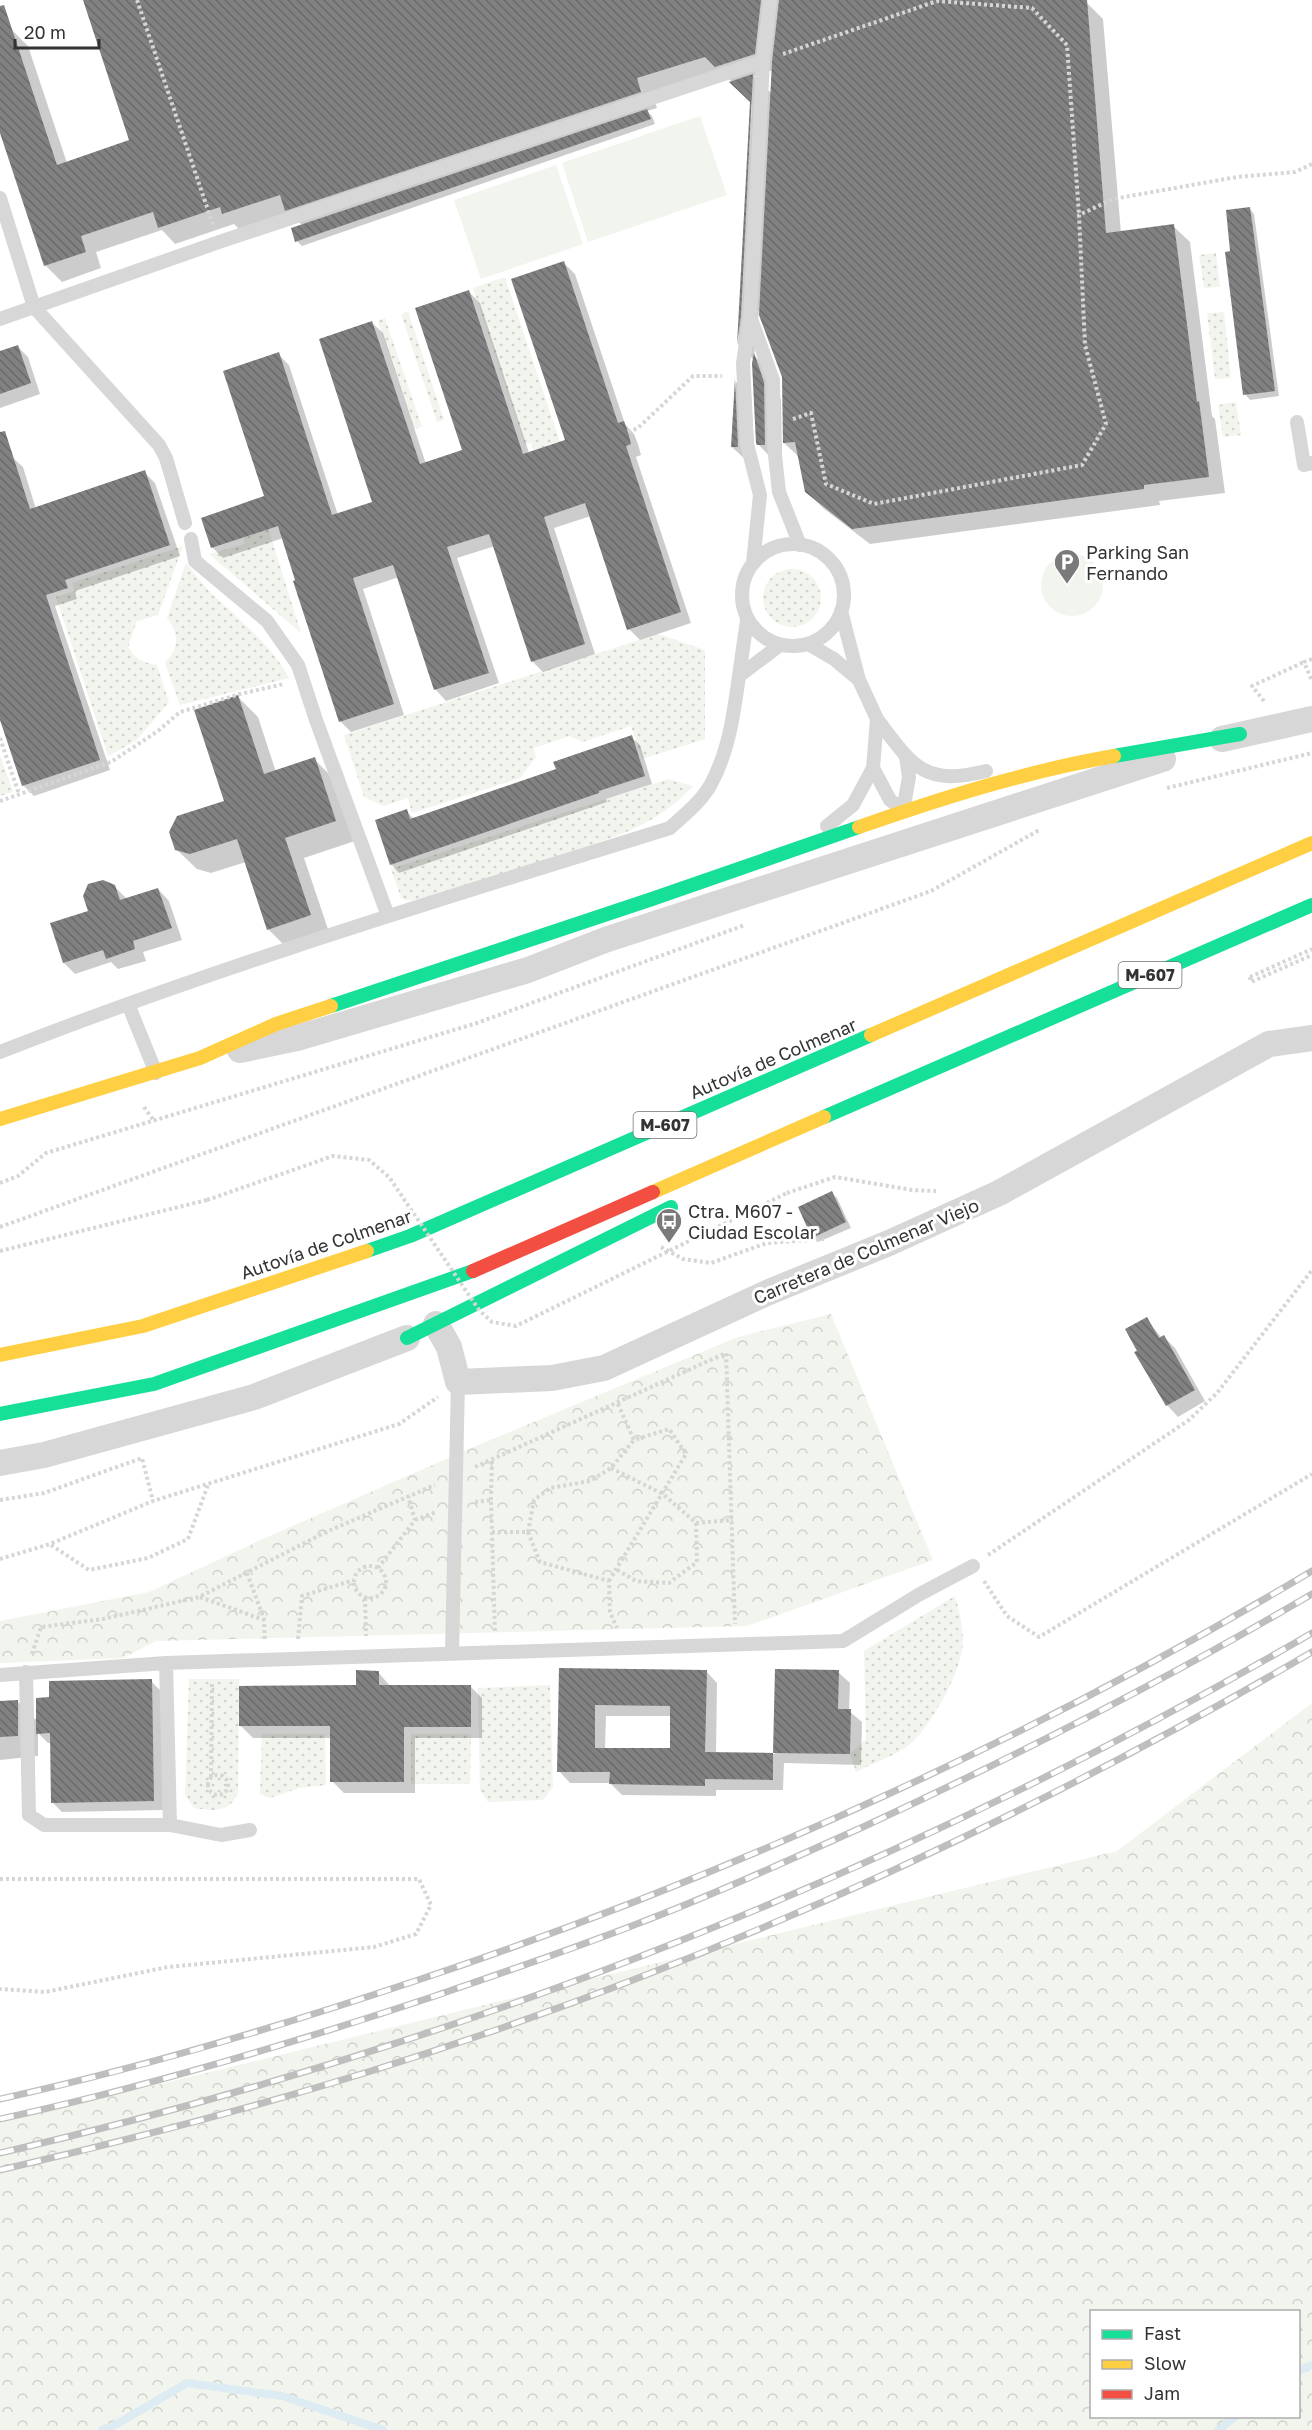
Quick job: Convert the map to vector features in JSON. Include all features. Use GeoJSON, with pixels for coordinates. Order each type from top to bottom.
{"type":"FeatureCollection","features":[{"type":"Feature","properties":{"kind":"main road"},"geometry":{"type":"LineString","coordinates":[[0,1119],[200,1058],[276,1024],[652,899],[903,811],[1064,765],[1240,734]]}},
{"type":"Feature","properties":{"kind":"main road","name":"Autovía de Colmenar"},"geometry":{"type":"LineString","coordinates":[[0,1355],[143,1326],[410,1236],[1312,843]]}},
{"type":"Feature","properties":{"kind":"main road","name":"M-607"},"geometry":{"type":"LineString","coordinates":[[0,1414],[154,1384],[458,1278],[1312,905]]}},
{"type":"Feature","properties":{"kind":"main road"},"geometry":{"type":"LineString","coordinates":[[781,1151],[989,1045]]}},
{"type":"Feature","properties":{"kind":"main road"},"geometry":{"type":"LineString","coordinates":[[407,1338],[688,1198]]}},
{"type":"Feature","properties":{"kind":"street"},"geometry":{"type":"LineString","coordinates":[[935,819],[1080,775],[1240,734],[1312,719]]}},
{"type":"Feature","properties":{"kind":"street"},"geometry":{"type":"LineString","coordinates":[[200,1058],[297,1038],[528,970],[605,940],[1240,734]]}},
{"type":"Feature","properties":{"kind":"street"},"geometry":{"type":"LineString","coordinates":[[605,940],[657,909],[878,836]]}},
{"type":"Feature","properties":{"kind":"street","name":"Carretera de Colmenar Viejo"},"geometry":{"type":"LineString","coordinates":[[458,1383],[552,1378],[604,1368],[769,1292],[889,1243],[999,1193],[1269,1044],[1312,1038]]}},
{"type":"Feature","properties":{"kind":"street"},"geometry":{"type":"LineString","coordinates":[[436,1323],[449,1347],[458,1383]]}},
{"type":"Feature","properties":{"kind":"street"},"geometry":{"type":"LineString","coordinates":[[0,1462],[44,1455],[254,1397],[407,1338]]}},
{"type":"Feature","properties":{"kind":"lane"},"geometry":{"type":"LineString","coordinates":[[753,563],[766,552],[783,545],[800,544],[817,550],[831,561],[840,576],[844,593],[841,611],[833,627],[820,639],[808,644],[780,645],[758,633],[747,620],[742,603],[743,585],[753,563],[760,495],[747,444],[743,363],[750,316],[763,61],[770,0]]}},
{"type":"Feature","properties":{"kind":"lane"},"geometry":{"type":"LineString","coordinates":[[0,319],[219,242],[763,61]]}},
{"type":"Feature","properties":{"kind":"lane"},"geometry":{"type":"LineString","coordinates":[[0,198],[34,307],[159,446],[166,458],[185,523]]}},
{"type":"Feature","properties":{"kind":"lane"},"geometry":{"type":"LineString","coordinates":[[750,316],[774,380],[774,446],[779,492],[800,544]]}},
{"type":"Feature","properties":{"kind":"lane"},"geometry":{"type":"LineString","coordinates":[[1297,422],[1304,465],[1312,463]]}},
{"type":"Feature","properties":{"kind":"lane"},"geometry":{"type":"LineString","coordinates":[[191,538],[195,561],[267,621],[298,665],[388,916]]}},
{"type":"Feature","properties":{"kind":"lane"},"geometry":{"type":"LineString","coordinates":[[841,611],[860,680],[877,719],[906,758],[921,771],[960,778],[1003,766]]}},
{"type":"Feature","properties":{"kind":"lane"},"geometry":{"type":"LineString","coordinates":[[0,1052],[128,1004],[388,916],[670,828],[696,804],[710,785],[721,760],[734,715],[747,620]]}},
{"type":"Feature","properties":{"kind":"lane"},"geometry":{"type":"LineString","coordinates":[[808,644],[834,659],[860,680]]}},
{"type":"Feature","properties":{"kind":"lane"},"geometry":{"type":"LineString","coordinates":[[739,676],[780,645]]}},
{"type":"Feature","properties":{"kind":"lane"},"geometry":{"type":"LineString","coordinates":[[806,844],[853,805],[873,768],[877,719]]}},
{"type":"Feature","properties":{"kind":"lane"},"geometry":{"type":"LineString","coordinates":[[878,836],[903,811],[909,777],[906,758]]}},
{"type":"Feature","properties":{"kind":"lane"},"geometry":{"type":"LineString","coordinates":[[1036,758],[1064,765]]}},
{"type":"Feature","properties":{"kind":"lane"},"geometry":{"type":"LineString","coordinates":[[873,768],[890,800],[903,811],[935,819]]}},
{"type":"Feature","properties":{"kind":"lane"},"geometry":{"type":"LineString","coordinates":[[128,1004],[156,1073]]}},
{"type":"Feature","properties":{"kind":"lane"},"geometry":{"type":"LineString","coordinates":[[452,1654],[458,1383]]}},
{"type":"Feature","properties":{"kind":"lane"},"geometry":{"type":"LineString","coordinates":[[0,1675],[212,1661],[843,1641],[920,1594],[973,1566]]}},
{"type":"Feature","properties":{"kind":"lane"},"geometry":{"type":"LineString","coordinates":[[166,1663],[171,1825]]}},
{"type":"Feature","properties":{"kind":"lane"},"geometry":{"type":"LineString","coordinates":[[26,1672],[29,1815],[44,1825],[171,1825],[221,1835],[250,1830]]}},
{"type":"Feature","properties":{"kind":"path"},"geometry":{"type":"LineString","coordinates":[[137,0],[219,242]]}},
{"type":"Feature","properties":{"kind":"path"},"geometry":{"type":"LineString","coordinates":[[763,61],[937,1],[1032,8],[1067,45],[1085,345],[1106,424],[1082,465],[874,504],[826,484],[811,413],[775,424]]}},
{"type":"Feature","properties":{"kind":"path"},"geometry":{"type":"LineString","coordinates":[[1079,215],[1113,199],[1237,177],[1295,172],[1312,164]]}},
{"type":"Feature","properties":{"kind":"path"},"geometry":{"type":"LineString","coordinates":[[628,432],[638,428],[693,376],[743,376]]}},
{"type":"Feature","properties":{"kind":"path"},"geometry":{"type":"LineString","coordinates":[[1252,686],[1312,659]]}},
{"type":"Feature","properties":{"kind":"path"},"geometry":{"type":"LineString","coordinates":[[1304,662],[1312,681]]}},
{"type":"Feature","properties":{"kind":"path"},"geometry":{"type":"LineString","coordinates":[[0,801],[111,762],[158,731],[180,712],[295,681]]}},
{"type":"Feature","properties":{"kind":"path"},"geometry":{"type":"LineString","coordinates":[[0,738],[20,794]]}},
{"type":"Feature","properties":{"kind":"path"},"geometry":{"type":"LineString","coordinates":[[1162,790],[1312,753]]}},
{"type":"Feature","properties":{"kind":"path"},"geometry":{"type":"LineString","coordinates":[[0,1227],[931,891],[1050,824]]}},
{"type":"Feature","properties":{"kind":"path"},"geometry":{"type":"LineString","coordinates":[[0,1183],[18,1176],[46,1153],[477,1023],[754,922]]}},
{"type":"Feature","properties":{"kind":"path"},"geometry":{"type":"LineString","coordinates":[[1312,949],[1250,977],[1251,982],[1312,955]]}},
{"type":"Feature","properties":{"kind":"path"},"geometry":{"type":"LineString","coordinates":[[0,1251],[207,1200],[333,1156],[369,1160],[389,1177],[479,1310],[492,1322],[516,1326],[787,1193],[835,1178],[912,1190],[945,1191]]}},
{"type":"Feature","properties":{"kind":"path"},"geometry":{"type":"LineString","coordinates":[[661,1246],[683,1259],[711,1263],[767,1243],[829,1237]]}},
{"type":"Feature","properties":{"kind":"path"},"geometry":{"type":"LineString","coordinates":[[1312,1270],[1217,1394],[1189,1419],[973,1566],[1007,1616],[1039,1637],[1312,1474]]}},
{"type":"Feature","properties":{"kind":"path"},"geometry":{"type":"LineString","coordinates":[[0,1558],[50,1544],[153,1501],[399,1424],[458,1383]]}},
{"type":"Feature","properties":{"kind":"path"},"geometry":{"type":"LineString","coordinates":[[617,1402],[634,1440]]}},
{"type":"Feature","properties":{"kind":"path"},"geometry":{"type":"LineString","coordinates":[[609,1581],[540,1562],[528,1532],[534,1500],[550,1488],[590,1481],[611,1468],[634,1440],[669,1429],[686,1454],[609,1581],[610,1611],[626,1649]]}},
{"type":"Feature","properties":{"kind":"path"},"geometry":{"type":"LineString","coordinates":[[0,1500],[44,1493],[142,1458],[153,1501]]}},
{"type":"Feature","properties":{"kind":"path"},"geometry":{"type":"LineString","coordinates":[[492,1460],[491,1500],[496,1652]]}},
{"type":"Feature","properties":{"kind":"path"},"geometry":{"type":"LineString","coordinates":[[611,1468],[663,1494],[696,1523],[731,1520]]}},
{"type":"Feature","properties":{"kind":"path"},"geometry":{"type":"LineString","coordinates":[[50,1544],[89,1570],[148,1558],[188,1539],[208,1485]]}},
{"type":"Feature","properties":{"kind":"path"},"geometry":{"type":"LineString","coordinates":[[408,1496],[414,1520]]}},
{"type":"Feature","properties":{"kind":"path"},"geometry":{"type":"LineString","coordinates":[[378,1568],[414,1520],[455,1504],[491,1500]]}},
{"type":"Feature","properties":{"kind":"path"},"geometry":{"type":"LineString","coordinates":[[616,1569],[636,1581],[669,1582],[697,1562],[696,1523]]}},
{"type":"Feature","properties":{"kind":"path"},"geometry":{"type":"LineString","coordinates":[[492,1532],[528,1532]]}},
{"type":"Feature","properties":{"kind":"path"},"geometry":{"type":"LineString","coordinates":[[363,1568],[378,1568],[385,1576],[386,1583],[384,1591],[379,1596],[365,1598],[359,1594],[354,1580],[363,1568]]}},
{"type":"Feature","properties":{"kind":"path"},"geometry":{"type":"LineString","coordinates":[[247,1572],[264,1620],[266,1659]]}},
{"type":"Feature","properties":{"kind":"path"},"geometry":{"type":"LineString","coordinates":[[297,1658],[302,1596],[354,1580]]}},
{"type":"Feature","properties":{"kind":"path"},"geometry":{"type":"LineString","coordinates":[[199,1597],[264,1620]]}},
{"type":"Feature","properties":{"kind":"path"},"geometry":{"type":"LineString","coordinates":[[365,1598],[367,1655]]}},
{"type":"Feature","properties":{"kind":"path"},"geometry":{"type":"LineString","coordinates":[[211,1777],[220,1774],[226,1778],[229,1785],[226,1791],[219,1795],[211,1793],[208,1785],[211,1777],[212,1661]]}},
{"type":"Feature","properties":{"kind":"path"},"geometry":{"type":"LineString","coordinates":[[0,1879],[419,1879],[431,1905],[416,1934],[374,1947],[168,1968],[45,1992],[0,1989]]}},
{"type":"Feature","properties":{"kind":"green space"},"geometry":{"type":"Polygon","coordinates":[[[700,116],[727,195],[588,242],[562,163],[700,116]]]}},
{"type":"Feature","properties":{"kind":"green space"},"geometry":{"type":"Polygon","coordinates":[[[556,165],[583,244],[481,279],[454,200],[556,165]]]}},
{"type":"Feature","properties":{"kind":"green space"},"geometry":{"type":"Polygon","coordinates":[[[1216,253],[1220,287],[1204,288],[1199,255],[1216,253]]]}},
{"type":"Feature","properties":{"kind":"green space"},"geometry":{"type":"Polygon","coordinates":[[[505,277],[572,478],[542,476],[531,443],[525,445],[473,288],[505,277]]]}},
{"type":"Feature","properties":{"kind":"green space"},"geometry":{"type":"Polygon","coordinates":[[[408,311],[444,420],[437,422],[401,314],[408,311]]]}},
{"type":"Feature","properties":{"kind":"green space"},"geometry":{"type":"Polygon","coordinates":[[[1224,312],[1231,378],[1215,379],[1207,313],[1224,312]]]}},
{"type":"Feature","properties":{"kind":"green space"},"geometry":{"type":"Polygon","coordinates":[[[385,318],[422,427],[414,429],[378,321],[385,318]]]}},
{"type":"Feature","properties":{"kind":"green space"},"geometry":{"type":"Polygon","coordinates":[[[1236,402],[1241,435],[1223,437],[1218,405],[1236,402]]]}},
{"type":"Feature","properties":{"kind":"green space"},"geometry":{"type":"Polygon","coordinates":[[[267,524],[301,633],[209,554],[245,544],[242,532],[267,524]]]}},
{"type":"Feature","properties":{"kind":"green space"},"geometry":{"type":"Polygon","coordinates":[[[183,546],[158,615],[137,621],[128,647],[140,660],[157,665],[169,702],[137,740],[108,756],[56,597],[75,591],[72,583],[183,546]]]}},
{"type":"Feature","properties":{"kind":"green space"},"geometry":{"type":"Polygon","coordinates":[[[1072,554],[1094,563],[1103,585],[1094,607],[1072,616],[1050,607],[1041,585],[1050,563],[1072,554]]]}},
{"type":"Feature","properties":{"kind":"green space"},"geometry":{"type":"Polygon","coordinates":[[[186,563],[210,592],[273,654],[289,678],[180,705],[165,663],[173,651],[176,640],[174,630],[167,618],[186,563]]]}},
{"type":"Feature","properties":{"kind":"green space"},"geometry":{"type":"Polygon","coordinates":[[[792,569],[808,574],[816,582],[821,598],[816,614],[808,622],[792,627],[776,622],[768,614],[763,598],[768,582],[776,574],[792,569]]]}},
{"type":"Feature","properties":{"kind":"green space"},"geometry":{"type":"Polygon","coordinates":[[[658,634],[705,650],[705,739],[642,759],[631,726],[582,742],[570,736],[534,748],[536,757],[520,778],[412,813],[408,798],[384,806],[364,797],[344,735],[658,634]]]}},
{"type":"Feature","properties":{"kind":"green space"},"geometry":{"type":"Polygon","coordinates":[[[0,755],[13,792],[0,796],[0,755]]]}},
{"type":"Feature","properties":{"kind":"green space"},"geometry":{"type":"Polygon","coordinates":[[[668,779],[693,786],[661,814],[644,824],[607,839],[433,897],[413,901],[401,898],[391,869],[668,779]]]}},
{"type":"Feature","properties":{"kind":"green space"},"geometry":{"type":"Polygon","coordinates":[[[831,1314],[933,1560],[747,1626],[156,1641],[123,1658],[0,1663],[0,1621],[149,1592],[265,1538],[469,1449],[738,1337],[831,1314]]]}},
{"type":"Feature","properties":{"kind":"green space"},"geometry":{"type":"Polygon","coordinates":[[[955,1596],[962,1623],[962,1653],[952,1681],[936,1712],[918,1737],[904,1749],[856,1772],[850,1754],[866,1739],[864,1651],[955,1596]]]}},
{"type":"Feature","properties":{"kind":"green space"},"geometry":{"type":"Polygon","coordinates":[[[189,1679],[239,1679],[238,1793],[230,1804],[220,1809],[194,1808],[185,1795],[189,1679]]]}},
{"type":"Feature","properties":{"kind":"green space"},"geometry":{"type":"Polygon","coordinates":[[[550,1685],[553,1787],[543,1800],[488,1802],[480,1790],[478,1688],[550,1685]]]}},
{"type":"Feature","properties":{"kind":"green space"},"geometry":{"type":"Polygon","coordinates":[[[1312,1703],[1312,2430],[0,2430],[0,2123],[1117,1851],[1312,1703]]]}},
{"type":"Feature","properties":{"kind":"green space"},"geometry":{"type":"Polygon","coordinates":[[[262,1734],[325,1734],[326,1785],[299,1788],[270,1798],[260,1794],[262,1734]]]}},
{"type":"Feature","properties":{"kind":"green space"},"geometry":{"type":"Polygon","coordinates":[[[411,1734],[471,1734],[470,1784],[411,1784],[411,1734]]]}},
{"type":"Feature","properties":{"kind":"building"},"geometry":{"type":"Polygon","coordinates":[[[83,0],[761,0],[755,54],[715,67],[705,57],[637,78],[641,92],[285,211],[280,195],[222,214],[220,207],[158,228],[153,212],[81,236],[86,252],[44,266],[0,133],[0,6],[4,5],[57,165],[129,140],[83,0]]]}},
{"type":"Feature","properties":{"kind":"building"},"geometry":{"type":"Polygon","coordinates":[[[779,0],[1087,0],[1106,233],[1174,224],[1209,477],[1144,485],[1144,489],[852,529],[805,492],[795,442],[783,443],[782,377],[759,315],[772,62],[779,0]]]}},
{"type":"Feature","properties":{"kind":"building"},"geometry":{"type":"Polygon","coordinates":[[[753,74],[741,315],[737,345],[750,102],[729,82],[753,74]]]}},
{"type":"Feature","properties":{"kind":"building"},"geometry":{"type":"Polygon","coordinates":[[[647,109],[651,119],[295,242],[291,228],[647,109]]]}},
{"type":"Feature","properties":{"kind":"building"},"geometry":{"type":"Polygon","coordinates":[[[1250,207],[1275,391],[1243,395],[1225,252],[1230,251],[1226,210],[1250,207]]]}},
{"type":"Feature","properties":{"kind":"building"},"geometry":{"type":"Polygon","coordinates":[[[564,261],[618,423],[624,421],[628,432],[631,444],[626,446],[681,612],[627,630],[585,503],[544,517],[585,644],[531,662],[489,534],[447,547],[489,673],[434,690],[393,565],[353,578],[394,704],[339,722],[293,581],[295,580],[278,526],[211,548],[201,518],[264,496],[223,371],[279,352],[332,515],[372,502],[319,339],[372,321],[420,464],[462,450],[415,308],[469,290],[523,454],[565,440],[511,279],[564,261]]]}},
{"type":"Feature","properties":{"kind":"building"},"geometry":{"type":"Polygon","coordinates":[[[18,345],[31,383],[0,394],[0,351],[18,345]]]}},
{"type":"Feature","properties":{"kind":"building"},"geometry":{"type":"Polygon","coordinates":[[[754,353],[764,382],[765,445],[756,443],[752,363],[754,353]]]}},
{"type":"Feature","properties":{"kind":"building"},"geometry":{"type":"Polygon","coordinates":[[[735,378],[738,447],[731,447],[735,378]]]}},
{"type":"Feature","properties":{"kind":"building"},"geometry":{"type":"Polygon","coordinates":[[[5,431],[30,509],[145,470],[170,545],[65,580],[68,588],[46,595],[100,760],[22,786],[0,720],[0,432],[5,431]]]}},
{"type":"Feature","properties":{"kind":"building"},"geometry":{"type":"Polygon","coordinates":[[[238,695],[264,774],[315,757],[336,821],[285,838],[311,915],[267,930],[237,839],[190,854],[175,850],[169,832],[177,816],[224,801],[194,710],[238,695]]]}},
{"type":"Feature","properties":{"kind":"building"},"geometry":{"type":"Polygon","coordinates":[[[632,735],[645,776],[390,865],[375,820],[407,809],[410,819],[556,769],[553,762],[632,735]]]}},
{"type":"Feature","properties":{"kind":"building"},"geometry":{"type":"Polygon","coordinates":[[[103,880],[115,885],[120,900],[158,888],[172,928],[133,941],[135,949],[106,959],[103,950],[63,963],[50,923],[88,911],[83,896],[88,884],[103,880]]]}},
{"type":"Feature","properties":{"kind":"building"},"geometry":{"type":"Polygon","coordinates":[[[832,1191],[846,1222],[812,1238],[798,1207],[832,1191]]]}},
{"type":"Feature","properties":{"kind":"building"},"geometry":{"type":"Polygon","coordinates":[[[1147,1317],[1159,1338],[1164,1335],[1195,1390],[1166,1406],[1134,1352],[1137,1351],[1125,1329],[1147,1317]]]}},
{"type":"Feature","properties":{"kind":"building"},"geometry":{"type":"Polygon","coordinates":[[[559,1668],[707,1670],[705,1752],[773,1753],[773,1780],[705,1779],[705,1786],[609,1784],[610,1772],[557,1772],[559,1668]],[[595,1705],[595,1748],[670,1748],[670,1706],[595,1705]]]}},
{"type":"Feature","properties":{"kind":"building"},"geometry":{"type":"Polygon","coordinates":[[[775,1669],[839,1670],[838,1709],[851,1709],[850,1754],[773,1753],[775,1669]]]}},
{"type":"Feature","properties":{"kind":"building"},"geometry":{"type":"Polygon","coordinates":[[[356,1670],[379,1671],[379,1685],[471,1685],[471,1727],[404,1727],[404,1782],[330,1782],[330,1726],[239,1726],[239,1686],[356,1685],[356,1670]]]}},
{"type":"Feature","properties":{"kind":"building"},"geometry":{"type":"Polygon","coordinates":[[[152,1679],[154,1801],[51,1803],[50,1733],[36,1734],[36,1698],[49,1697],[49,1681],[152,1679]]]}},
{"type":"Feature","properties":{"kind":"building"},"geometry":{"type":"Polygon","coordinates":[[[18,1700],[18,1736],[0,1737],[0,1701],[18,1700]]]}},
{"type":"Feature","properties":{"kind":"waterway"},"geometry":{"type":"LineString","coordinates":[[1300,2370],[1312,2365]]}},
{"type":"Feature","properties":{"kind":"waterway"},"geometry":{"type":"LineString","coordinates":[[102,2430],[115,2425],[187,2383],[282,2396],[383,2430]]}},
{"type":"Feature","properties":{"kind":"waterway"},"geometry":{"type":"LineString","coordinates":[[1218,2430],[1233,2418]]}},
{"type":"Feature","properties":{"kind":"railway"},"geometry":{"type":"LineString","coordinates":[[0,2099],[159,2060],[315,2014],[418,1980],[649,1896],[876,1800],[988,1747],[1206,1633],[1312,1571]]}},
{"type":"Feature","properties":{"kind":"railway"},"geometry":{"type":"LineString","coordinates":[[0,2119],[163,2079],[325,2031],[540,1960],[674,1909],[863,1827],[1034,1745],[1202,1657],[1312,1594]]}},
{"type":"Feature","properties":{"kind":"railway"},"geometry":{"type":"LineString","coordinates":[[0,2153],[173,2109],[344,2060],[511,2004],[676,1942],[838,1875],[998,1800],[1156,1720],[1312,1633]]}},
{"type":"Feature","properties":{"kind":"railway"},"geometry":{"type":"LineString","coordinates":[[0,2170],[187,2124],[325,2085],[493,2031],[615,1987],[854,1888],[971,1834],[1086,1776],[1312,1652]]}},
{"type":"Feature","properties":{"kind":"traffic: fast"},"geometry":{"type":"LineString","coordinates":[[1114,756],[1240,734]]}},
{"type":"Feature","properties":{"kind":"traffic: fast"},"geometry":{"type":"LineString","coordinates":[[331,1006],[859,827]]}},
{"type":"Feature","properties":{"kind":"traffic: fast"},"geometry":{"type":"LineString","coordinates":[[824,1117],[1312,905]]}},
{"type":"Feature","properties":{"kind":"traffic: fast"},"geometry":{"type":"LineString","coordinates":[[367,1251],[410,1236],[871,1035]]}},
{"type":"Feature","properties":{"kind":"traffic: fast"},"geometry":{"type":"LineString","coordinates":[[407,1338],[671,1207]]}},
{"type":"Feature","properties":{"kind":"traffic: fast"},"geometry":{"type":"LineString","coordinates":[[0,1414],[154,1384],[473,1271]]}},
{"type":"Feature","properties":{"kind":"traffic: slow"},"geometry":{"type":"LineString","coordinates":[[859,827],[985,786],[1049,769],[1114,756]]}},
{"type":"Feature","properties":{"kind":"traffic: slow"},"geometry":{"type":"LineString","coordinates":[[871,1035],[1312,843]]}},
{"type":"Feature","properties":{"kind":"traffic: slow"},"geometry":{"type":"LineString","coordinates":[[0,1119],[200,1058],[276,1024],[331,1006]]}},
{"type":"Feature","properties":{"kind":"traffic: slow"},"geometry":{"type":"LineString","coordinates":[[653,1192],[824,1117]]}},
{"type":"Feature","properties":{"kind":"traffic: slow"},"geometry":{"type":"LineString","coordinates":[[0,1355],[143,1326],[367,1251]]}},
{"type":"Feature","properties":{"kind":"traffic: jam"},"geometry":{"type":"LineString","coordinates":[[473,1271],[653,1192]]}},
{"type":"Feature","properties":{"kind":"place","name":"Parking San Fernando"},"geometry":{"type":"Point","coordinates":[1067,585]}},
{"type":"Feature","properties":{"kind":"place","name":"Ctra. M607 - Ciudad Escolar"},"geometry":{"type":"Point","coordinates":[669,1244]}}]}
